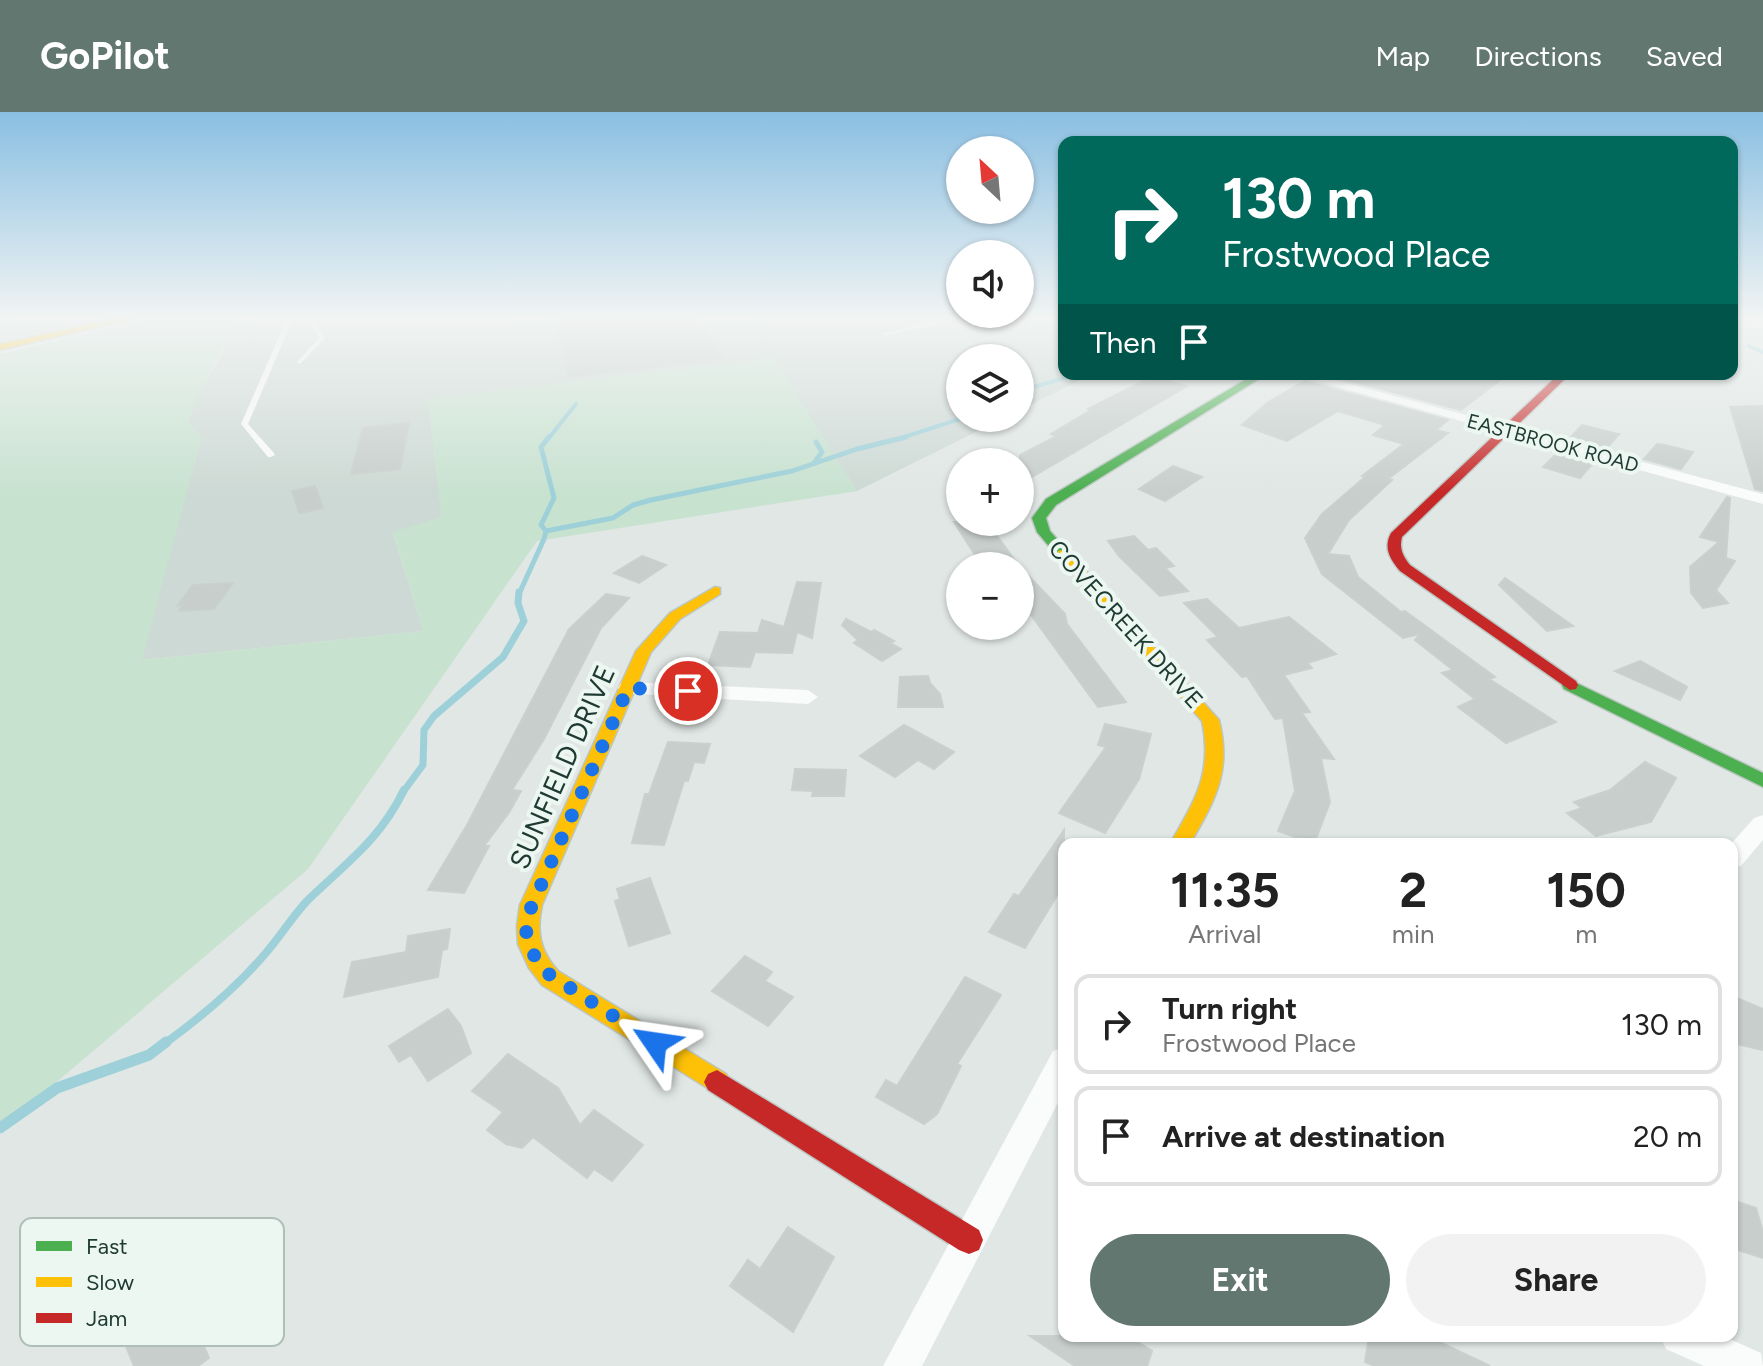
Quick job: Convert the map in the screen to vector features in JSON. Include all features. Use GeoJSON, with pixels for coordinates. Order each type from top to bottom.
{"type":"FeatureCollection","features":[{"type":"Feature","properties":{"kind":"street","name":"COVECREEK DRIVE"},"geometry":{"type":"LineString","coordinates":[[1183,838],[1215,780],[1220,762],[1219,741],[1210,720],[1044,532],[1039,518],[1051,502],[1252,380]]}},
{"type":"Feature","properties":{"kind":"street","name":"EASTBROOK ROAD"},"geometry":{"type":"LineString","coordinates":[[1319,380],[1763,499]]}},
{"type":"Feature","properties":{"kind":"street"},"geometry":{"type":"LineString","coordinates":[[1559,380],[1396,536],[1393,551],[1399,562],[1572,687],[1763,781]]}},
{"type":"Feature","properties":{"kind":"street","name":"SUNFIELD DRIVE"},"geometry":{"type":"LineString","coordinates":[[715,591],[677,611],[663,624],[644,651],[527,917],[526,939],[534,960],[550,978],[969,1240]]}},
{"type":"Feature","properties":{"kind":"street"},"geometry":{"type":"LineString","coordinates":[[628,688],[808,697]]}},
{"type":"Feature","properties":{"kind":"street"},"geometry":{"type":"LineString","coordinates":[[1738,852],[1763,824]]}},
{"type":"Feature","properties":{"kind":"street"},"geometry":{"type":"LineString","coordinates":[[902,1366],[1058,1072]]}},
{"type":"Feature","properties":{"kind":"street"},"geometry":{"type":"LineString","coordinates":[[1693,1342],[1748,1366]]}},
{"type":"Feature","properties":{"kind":"lane"},"geometry":{"type":"LineString","coordinates":[[266,375],[244,424],[271,455]]}},
{"type":"Feature","properties":{"kind":"shaded area"},"geometry":{"type":"Polygon","coordinates":[[[210,375],[639,375],[428,399],[442,517],[393,533],[423,631],[141,660],[201,438],[188,422],[198,394],[210,375]]]}},
{"type":"Feature","properties":{"kind":"shaded area"},"geometry":{"type":"Polygon","coordinates":[[[782,375],[946,375],[946,432],[976,432],[857,491],[782,375]]]}},
{"type":"Feature","properties":{"kind":"shaded area"},"geometry":{"type":"Polygon","coordinates":[[[1034,375],[1058,375],[1058,380],[1080,380],[1034,403],[1034,375]]]}},
{"type":"Feature","properties":{"kind":"green space"},"geometry":{"type":"Polygon","coordinates":[[[0,375],[209,375],[188,422],[201,438],[142,660],[423,631],[393,532],[442,517],[428,399],[634,375],[783,375],[857,491],[537,541],[308,869],[0,1130],[0,375]]]}},
{"type":"Feature","properties":{"kind":"building"},"geometry":{"type":"Polygon","coordinates":[[[1145,380],[1164,380],[1187,386],[1034,476],[1034,448],[1057,436],[1051,434],[1091,410],[1088,409],[1145,380]]]}},
{"type":"Feature","properties":{"kind":"building"},"geometry":{"type":"Polygon","coordinates":[[[1347,380],[1500,380],[1461,410],[1347,380]]]}},
{"type":"Feature","properties":{"kind":"building"},"geometry":{"type":"Polygon","coordinates":[[[1304,381],[1448,420],[1436,430],[1448,433],[1388,479],[1392,480],[1349,520],[1328,554],[1349,556],[1358,577],[1401,612],[1405,611],[1495,677],[1489,679],[1556,722],[1506,743],[1458,707],[1475,699],[1442,673],[1453,670],[1415,640],[1420,634],[1403,638],[1322,574],[1305,538],[1322,514],[1365,477],[1362,476],[1404,444],[1373,435],[1385,425],[1338,411],[1287,441],[1242,425],[1267,403],[1304,381]]]}},
{"type":"Feature","properties":{"kind":"building"},"geometry":{"type":"Polygon","coordinates":[[[1763,406],[1763,491],[1755,489],[1730,407],[1763,406]]]}},
{"type":"Feature","properties":{"kind":"building"},"geometry":{"type":"Polygon","coordinates":[[[409,423],[400,469],[351,474],[363,428],[409,423]]]}},
{"type":"Feature","properties":{"kind":"building"},"geometry":{"type":"Polygon","coordinates":[[[1582,425],[1619,434],[1606,449],[1569,439],[1582,425]]]}},
{"type":"Feature","properties":{"kind":"building"},"geometry":{"type":"Polygon","coordinates":[[[1657,444],[1693,452],[1681,469],[1644,459],[1657,444]]]}},
{"type":"Feature","properties":{"kind":"building"},"geometry":{"type":"Polygon","coordinates":[[[1559,451],[1595,461],[1580,478],[1543,467],[1559,451]]]}},
{"type":"Feature","properties":{"kind":"building"},"geometry":{"type":"Polygon","coordinates":[[[1173,466],[1202,477],[1165,501],[1139,489],[1173,466]]]}},
{"type":"Feature","properties":{"kind":"building"},"geometry":{"type":"Polygon","coordinates":[[[315,486],[323,508],[299,513],[292,491],[315,486]]]}},
{"type":"Feature","properties":{"kind":"building"},"geometry":{"type":"Polygon","coordinates":[[[1727,497],[1730,498],[1726,558],[1735,561],[1716,590],[1728,603],[1703,608],[1691,593],[1690,567],[1719,542],[1700,537],[1727,497]]]}},
{"type":"Feature","properties":{"kind":"building"},"geometry":{"type":"Polygon","coordinates":[[[963,536],[997,536],[1009,552],[973,552],[963,536]]]}},
{"type":"Feature","properties":{"kind":"building"},"geometry":{"type":"Polygon","coordinates":[[[1134,536],[1148,550],[1156,548],[1174,566],[1165,568],[1188,591],[1160,596],[1108,541],[1134,536]]]}},
{"type":"Feature","properties":{"kind":"building"},"geometry":{"type":"Polygon","coordinates":[[[642,556],[666,565],[639,583],[614,573],[642,556]]]}},
{"type":"Feature","properties":{"kind":"building"},"geometry":{"type":"Polygon","coordinates":[[[1505,578],[1573,626],[1547,631],[1499,585],[1505,578]]]}},
{"type":"Feature","properties":{"kind":"building"},"geometry":{"type":"Polygon","coordinates":[[[797,582],[821,583],[812,638],[797,632],[792,653],[755,652],[750,667],[708,665],[720,632],[758,633],[762,620],[784,627],[797,582]]]}},
{"type":"Feature","properties":{"kind":"building"},"geometry":{"type":"Polygon","coordinates":[[[1034,582],[1065,614],[1067,624],[1126,702],[1098,707],[1034,619],[1034,582]]]}},
{"type":"Feature","properties":{"kind":"building"},"geometry":{"type":"Polygon","coordinates":[[[233,583],[214,609],[179,611],[183,605],[177,606],[193,585],[233,583]]]}},
{"type":"Feature","properties":{"kind":"building"},"geometry":{"type":"Polygon","coordinates":[[[606,594],[629,598],[601,628],[544,739],[512,790],[521,791],[484,846],[489,846],[464,893],[428,890],[467,825],[569,629],[606,594]]]}},
{"type":"Feature","properties":{"kind":"building"},"geometry":{"type":"Polygon","coordinates":[[[1207,599],[1239,628],[1289,617],[1336,654],[1307,663],[1312,668],[1284,675],[1310,712],[1302,713],[1334,759],[1321,758],[1330,802],[1316,838],[1297,838],[1278,831],[1295,791],[1283,718],[1275,719],[1247,676],[1242,677],[1207,640],[1218,637],[1184,603],[1207,599]]]}},
{"type":"Feature","properties":{"kind":"building"},"geometry":{"type":"Polygon","coordinates":[[[846,619],[871,632],[874,630],[894,641],[890,643],[901,649],[882,661],[854,643],[858,640],[842,625],[846,619]]]}},
{"type":"Feature","properties":{"kind":"building"},"geometry":{"type":"Polygon","coordinates":[[[1640,661],[1687,687],[1680,700],[1615,671],[1640,661]]]}},
{"type":"Feature","properties":{"kind":"building"},"geometry":{"type":"Polygon","coordinates":[[[928,676],[940,694],[943,707],[898,707],[900,677],[928,676]]]}},
{"type":"Feature","properties":{"kind":"building"},"geometry":{"type":"Polygon","coordinates":[[[1105,724],[1151,734],[1139,779],[1105,833],[1059,813],[1106,747],[1098,745],[1105,724]]]}},
{"type":"Feature","properties":{"kind":"building"},"geometry":{"type":"Polygon","coordinates":[[[904,725],[954,752],[934,769],[918,760],[895,777],[860,756],[904,725]]]}},
{"type":"Feature","properties":{"kind":"building"},"geometry":{"type":"Polygon","coordinates":[[[668,742],[710,744],[704,763],[694,762],[688,781],[684,781],[664,845],[632,843],[645,794],[649,794],[668,742]]]}},
{"type":"Feature","properties":{"kind":"building"},"geometry":{"type":"Polygon","coordinates":[[[1645,762],[1676,778],[1651,822],[1596,836],[1567,813],[1582,808],[1574,802],[1610,790],[1645,762]]]}},
{"type":"Feature","properties":{"kind":"building"},"geometry":{"type":"Polygon","coordinates":[[[795,769],[846,770],[844,796],[812,796],[813,791],[792,790],[795,769]]]}},
{"type":"Feature","properties":{"kind":"building"},"geometry":{"type":"Polygon","coordinates":[[[1058,839],[1058,894],[1025,948],[989,932],[1014,894],[1019,896],[1058,839]]]}},
{"type":"Feature","properties":{"kind":"building"},"geometry":{"type":"Polygon","coordinates":[[[650,878],[670,933],[629,946],[615,901],[620,899],[617,889],[650,878]]]}},
{"type":"Feature","properties":{"kind":"building"},"geometry":{"type":"Polygon","coordinates":[[[450,929],[447,949],[442,950],[438,977],[344,997],[352,962],[406,952],[408,936],[450,929]]]}},
{"type":"Feature","properties":{"kind":"building"},"geometry":{"type":"Polygon","coordinates":[[[745,956],[772,972],[765,981],[793,997],[768,1026],[712,991],[745,956]]]}},
{"type":"Feature","properties":{"kind":"building"},"geometry":{"type":"Polygon","coordinates":[[[965,977],[1001,995],[957,1064],[961,1066],[937,1114],[924,1124],[876,1097],[886,1080],[897,1086],[965,977]]]}},
{"type":"Feature","properties":{"kind":"building"},"geometry":{"type":"Polygon","coordinates":[[[1738,999],[1763,1009],[1763,1050],[1738,1044],[1738,999]]]}},
{"type":"Feature","properties":{"kind":"building"},"geometry":{"type":"Polygon","coordinates":[[[448,1009],[461,1026],[471,1053],[428,1081],[411,1055],[399,1062],[389,1046],[448,1009]]]}},
{"type":"Feature","properties":{"kind":"building"},"geometry":{"type":"Polygon","coordinates":[[[508,1054],[558,1088],[580,1125],[594,1110],[643,1145],[612,1181],[594,1169],[587,1178],[533,1137],[522,1148],[506,1144],[487,1130],[503,1112],[472,1091],[508,1054]]]}},
{"type":"Feature","properties":{"kind":"building"},"geometry":{"type":"Polygon","coordinates":[[[1738,1202],[1756,1208],[1763,1232],[1763,1258],[1738,1250],[1738,1202]]]}},
{"type":"Feature","properties":{"kind":"building"},"geometry":{"type":"Polygon","coordinates":[[[788,1227],[834,1257],[793,1332],[730,1286],[748,1260],[760,1269],[788,1227]]]}},
{"type":"Feature","properties":{"kind":"building"},"geometry":{"type":"Polygon","coordinates":[[[1030,1336],[1058,1336],[1058,1342],[1138,1342],[1152,1351],[1147,1366],[1075,1366],[1030,1336]]]}},
{"type":"Feature","properties":{"kind":"building"},"geometry":{"type":"Polygon","coordinates":[[[1368,1342],[1440,1342],[1490,1366],[1375,1366],[1365,1362],[1368,1342]]]}},
{"type":"Feature","properties":{"kind":"building"},"geometry":{"type":"Polygon","coordinates":[[[126,1346],[204,1346],[209,1358],[198,1366],[134,1366],[126,1346]]]}},
{"type":"Feature","properties":{"kind":"waterway"},"geometry":{"type":"LineString","coordinates":[[1034,387],[1058,380]]}},
{"type":"Feature","properties":{"kind":"waterway"},"geometry":{"type":"LineString","coordinates":[[548,439],[576,404]]}},
{"type":"Feature","properties":{"kind":"waterway"},"geometry":{"type":"LineString","coordinates":[[899,439],[946,423]]}},
{"type":"Feature","properties":{"kind":"waterway"},"geometry":{"type":"LineString","coordinates":[[546,531],[541,525],[554,498],[541,447],[549,437]]}},
{"type":"Feature","properties":{"kind":"waterway"},"geometry":{"type":"LineString","coordinates":[[899,439],[906,437]]}},
{"type":"Feature","properties":{"kind":"waterway"},"geometry":{"type":"LineString","coordinates":[[546,531],[613,518],[633,505],[651,500],[792,471],[899,439]]}},
{"type":"Feature","properties":{"kind":"waterway"},"geometry":{"type":"LineString","coordinates":[[814,463],[822,452],[816,442]]}},
{"type":"Feature","properties":{"kind":"waterway"},"geometry":{"type":"LineString","coordinates":[[519,594],[546,531]]}},
{"type":"Feature","properties":{"kind":"waterway"},"geometry":{"type":"LineString","coordinates":[[403,792],[423,765],[424,730],[434,716],[503,657],[524,621],[518,603],[519,592]]}},
{"type":"Feature","properties":{"kind":"waterway"},"geometry":{"type":"LineString","coordinates":[[164,1044],[217,1002],[254,967],[307,901],[373,837],[404,790]]}},
{"type":"Feature","properties":{"kind":"waterway"},"geometry":{"type":"LineString","coordinates":[[0,1128],[57,1088],[149,1055],[166,1042]]}},
{"type":"Feature","properties":{"kind":"traffic: fast"},"geometry":{"type":"LineString","coordinates":[[1063,554],[1044,532],[1039,518],[1051,502],[1252,380]]}},
{"type":"Feature","properties":{"kind":"traffic: fast"},"geometry":{"type":"LineString","coordinates":[[1570,685],[1763,781]]}},
{"type":"Feature","properties":{"kind":"traffic: slow"},"geometry":{"type":"LineString","coordinates":[[1063,554],[1210,720],[1216,755],[1214,770],[1205,799],[1183,838]]}},
{"type":"Feature","properties":{"kind":"traffic: slow"},"geometry":{"type":"LineString","coordinates":[[715,591],[675,616],[644,651],[531,905],[528,935],[537,962],[550,978],[717,1082]]}},
{"type":"Feature","properties":{"kind":"traffic: jam"},"geometry":{"type":"LineString","coordinates":[[1559,380],[1396,536],[1394,549],[1405,568],[1570,685]]}},
{"type":"Feature","properties":{"kind":"traffic: jam"},"geometry":{"type":"LineString","coordinates":[[717,1082],[969,1240]]}},
{"type":"Feature","properties":{"kind":"route"},"geometry":{"type":"LineString","coordinates":[[655,1043],[550,978],[534,960],[526,939],[527,917],[628,688],[688,691]]}}]}
